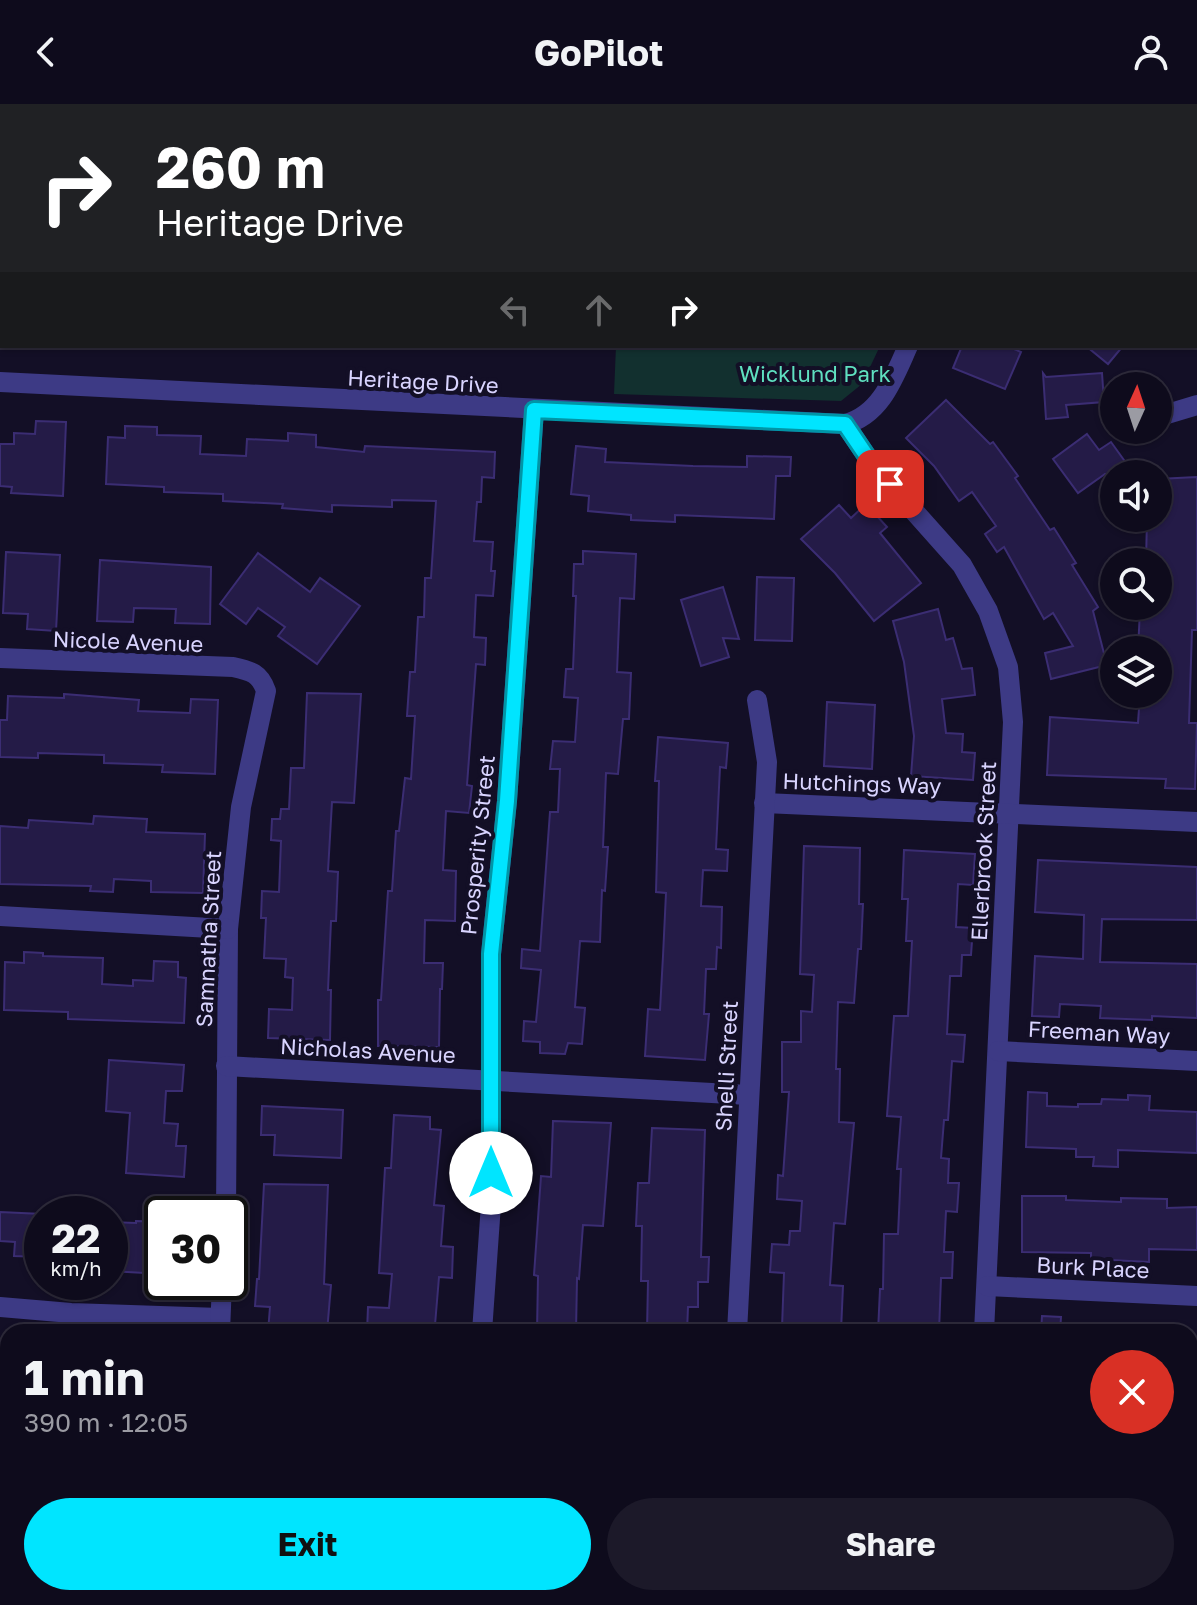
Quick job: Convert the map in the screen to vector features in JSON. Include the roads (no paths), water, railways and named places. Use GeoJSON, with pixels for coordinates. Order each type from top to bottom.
{"type":"FeatureCollection","features":[{"type":"Feature","properties":{"kind":"street"},"geometry":{"type":"LineString","coordinates":[[845,424],[870,412],[889,389],[907,348]]}},
{"type":"Feature","properties":{"kind":"street","name":"Heritage Drive"},"geometry":{"type":"LineString","coordinates":[[0,382],[845,424]]}},
{"type":"Feature","properties":{"kind":"street"},"geometry":{"type":"LineString","coordinates":[[1172,413],[1197,405]]}},
{"type":"Feature","properties":{"kind":"street","name":"Prosperity Street"},"geometry":{"type":"LineString","coordinates":[[483,1324],[491,1204],[491,954],[507,801],[534,410]]}},
{"type":"Feature","properties":{"kind":"street","name":"Ellerbrook Street"},"geometry":{"type":"LineString","coordinates":[[845,424],[872,464],[962,565],[988,611],[1008,667],[1013,722],[985,1324]]}},
{"type":"Feature","properties":{"kind":"street","name":"Nicole Avenue"},"geometry":{"type":"LineString","coordinates":[[0,658],[233,667],[255,672]]}},
{"type":"Feature","properties":{"kind":"street","name":"Samnatha Street"},"geometry":{"type":"LineString","coordinates":[[226,1196],[228,929],[241,807],[266,691],[255,672]]}},
{"type":"Feature","properties":{"kind":"street","name":"Shelli Street"},"geometry":{"type":"LineString","coordinates":[[737,1324],[767,762],[757,700]]}},
{"type":"Feature","properties":{"kind":"street","name":"Hutchings Way"},"geometry":{"type":"LineString","coordinates":[[764,803],[1197,822]]}},
{"type":"Feature","properties":{"kind":"street"},"geometry":{"type":"LineString","coordinates":[[0,916],[228,929]]}},
{"type":"Feature","properties":{"kind":"street","name":"Freeman Way"},"geometry":{"type":"LineString","coordinates":[[998,1051],[1197,1061]]}},
{"type":"Feature","properties":{"kind":"street","name":"Nicholas Avenue"},"geometry":{"type":"LineString","coordinates":[[226,1066],[748,1095]]}},
{"type":"Feature","properties":{"kind":"street","name":"Burk Place"},"geometry":{"type":"LineString","coordinates":[[987,1286],[1197,1296]]}},
{"type":"Feature","properties":{"kind":"street"},"geometry":{"type":"LineString","coordinates":[[220,1324],[221,1300]]}},
{"type":"Feature","properties":{"kind":"street"},"geometry":{"type":"LineString","coordinates":[[0,1307],[208,1324]]}},
{"type":"Feature","properties":{"kind":"park label","name":"Wicklund Park"},"geometry":{"type":"Point","coordinates":[815,373]}}]}
